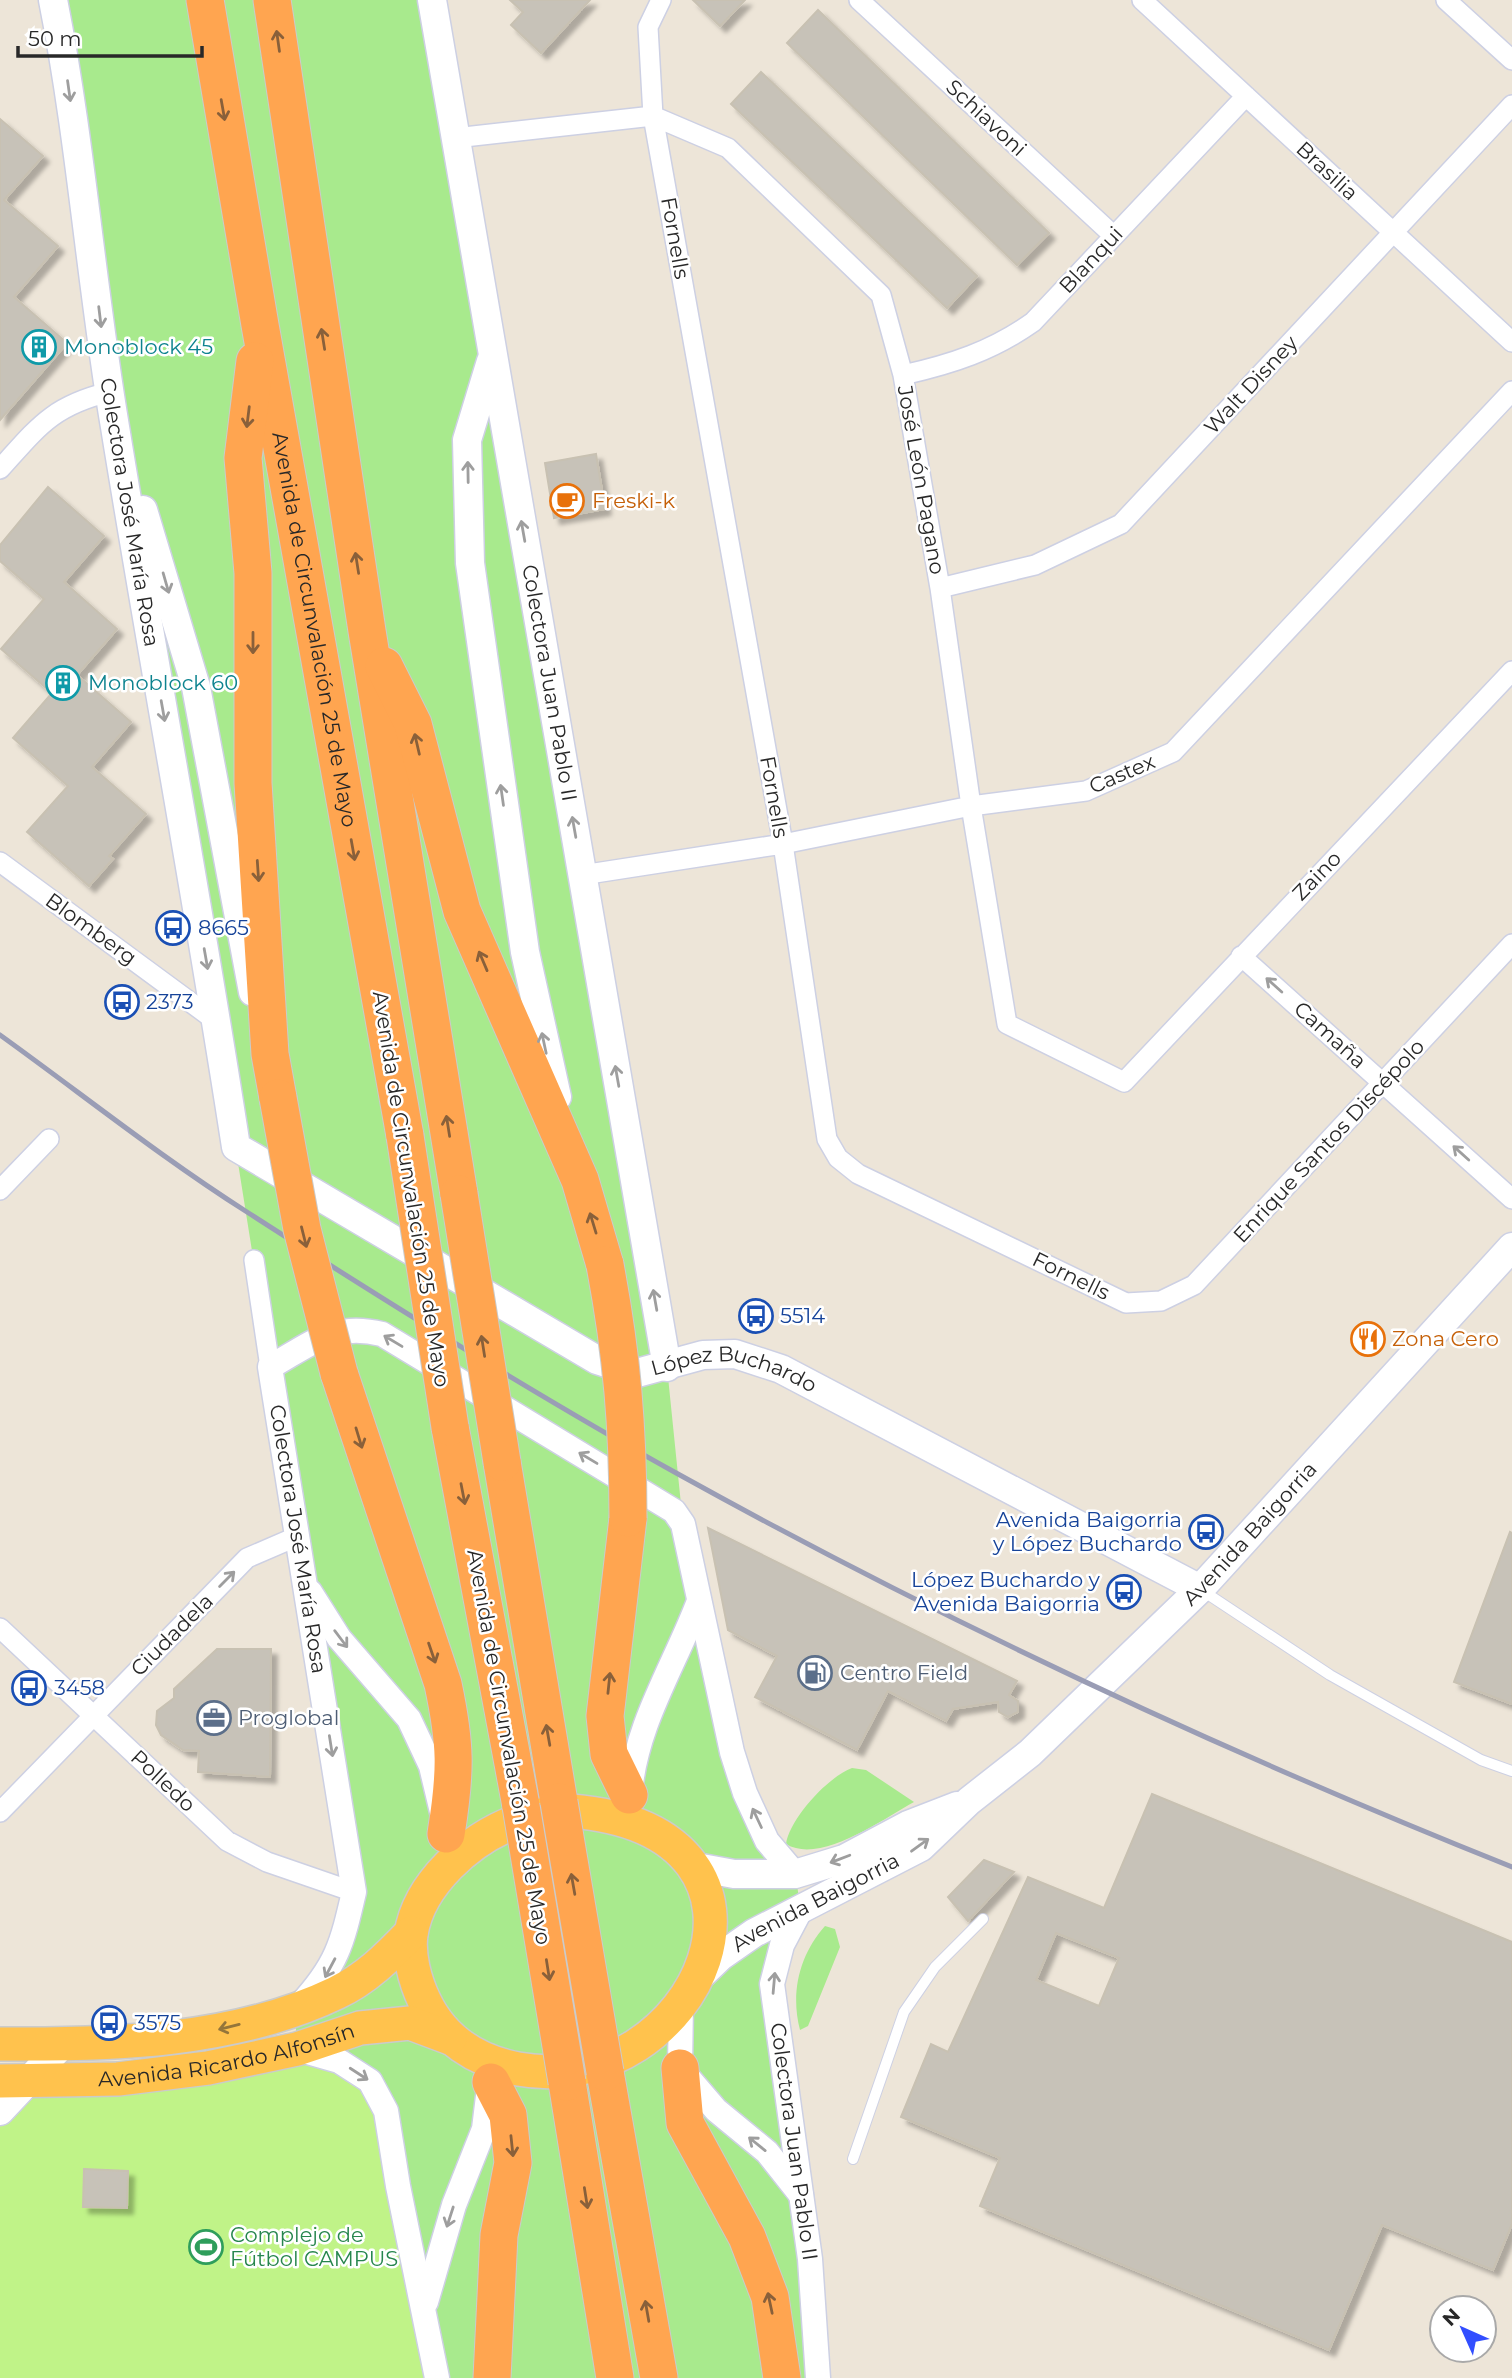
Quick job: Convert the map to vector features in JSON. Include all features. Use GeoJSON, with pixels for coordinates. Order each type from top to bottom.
{"type":"FeatureCollection","features":[{"type":"Feature","properties":{"kind":"highway"},"geometry":{"type":"LineString","coordinates":[[197,0],[212,43]]}},
{"type":"Feature","properties":{"kind":"highway","name":"Avenida de Circunvalación 25 de Mayo"},"geometry":{"type":"LineString","coordinates":[[205,0],[260,325],[405,1136],[450,1427],[521,1805],[615,2378]]}},
{"type":"Feature","properties":{"kind":"highway","name":"Avenida de Circunvalación 25 de Mayo"},"geometry":{"type":"LineString","coordinates":[[272,0],[367,631],[502,1461],[659,2378]]}},
{"type":"Feature","properties":{"kind":"highway"},"geometry":{"type":"LineString","coordinates":[[260,325],[243,458],[253,573],[253,783],[270,1054],[302,1229],[339,1373],[443,1684],[454,1736],[455,1775],[446,1833]]}},
{"type":"Feature","properties":{"kind":"highway"},"geometry":{"type":"LineString","coordinates":[[367,631],[413,724],[437,825],[462,911],[580,1180],[605,1265],[621,1347],[628,1423],[628,1518],[605,1716],[609,1754],[629,1795]]}},
{"type":"Feature","properties":{"kind":"highway"},"geometry":{"type":"LineString","coordinates":[[459,2045],[431,2015],[418,1988],[412,1961],[411,1933],[429,1892],[446,1869],[490,1833],[544,1814],[572,1811],[601,1814],[628,1821],[654,1833],[696,1867],[707,1892],[711,1918],[708,1951],[688,1992]]}},
{"type":"Feature","properties":{"kind":"highway","name":"Avenida Ricardo Alfonsín"},"geometry":{"type":"LineString","coordinates":[[0,2044],[62,2045],[140,2040],[205,2031],[295,2010],[348,1986],[378,1966],[411,1933]]}},
{"type":"Feature","properties":{"kind":"highway","name":"Avenida Ricardo Alfonsín"},"geometry":{"type":"LineString","coordinates":[[14,2081],[118,2079],[195,2070],[297,2049],[360,2028],[410,2024],[518,2068],[545,2071],[584,2067],[621,2054],[644,2041],[688,1992]]}},
{"type":"Feature","properties":{"kind":"highway"},"geometry":{"type":"LineString","coordinates":[[680,2068],[685,2123],[747,2237],[770,2297],[781,2374]]}},
{"type":"Feature","properties":{"kind":"highway"},"geometry":{"type":"LineString","coordinates":[[491,2082],[508,2115],[513,2163],[499,2235],[492,2378]]}},
{"type":"Feature","properties":{"kind":"main road","name":"Colectora José María Rosa"},"geometry":{"type":"LineString","coordinates":[[53,0],[67,74],[114,425],[236,1147]]}},
{"type":"Feature","properties":{"kind":"main road","name":"Colectora Juan Pablo II"},"geometry":{"type":"LineString","coordinates":[[432,0],[667,1367]]}},
{"type":"Feature","properties":{"kind":"main road"},"geometry":{"type":"LineString","coordinates":[[493,355],[467,440],[470,563],[525,952],[548,1062],[580,1180]]}},
{"type":"Feature","properties":{"kind":"main road"},"geometry":{"type":"LineString","coordinates":[[114,425],[157,553],[196,687],[250,978],[270,1054]]}},
{"type":"Feature","properties":{"kind":"main road","name":"López Buchardo"},"geometry":{"type":"LineString","coordinates":[[236,1147],[597,1360],[637,1373],[667,1367],[703,1355],[735,1354],[781,1368],[1200,1589]]}},
{"type":"Feature","properties":{"kind":"main road","name":"Avenida Baigorria"},"geometry":{"type":"LineString","coordinates":[[688,1992],[721,1956],[754,1933],[920,1847],[970,1801],[1030,1753],[1200,1589],[1512,1247]]}},
{"type":"Feature","properties":{"kind":"main road","name":"Avenida Baigorria"},"geometry":{"type":"LineString","coordinates":[[696,1867],[734,1874],[795,1874],[844,1858],[908,1825],[970,1801]]}},
{"type":"Feature","properties":{"kind":"main road"},"geometry":{"type":"LineString","coordinates":[[0,2111],[14,2081],[62,2045]]}},
{"type":"Feature","properties":{"kind":"street","name":"Fornells"},"geometry":{"type":"LineString","coordinates":[[661,0],[648,27],[653,116],[783,844],[827,1139],[838,1158],[858,1174],[1126,1303]]}},
{"type":"Feature","properties":{"kind":"street","name":"Schiavoni"},"geometry":{"type":"LineString","coordinates":[[859,0],[1114,236]]}},
{"type":"Feature","properties":{"kind":"street","name":"Brasilia"},"geometry":{"type":"LineString","coordinates":[[1142,0],[1512,342]]}},
{"type":"Feature","properties":{"kind":"street"},"geometry":{"type":"LineString","coordinates":[[1446,0],[1512,60]]}},
{"type":"Feature","properties":{"kind":"street","name":"Blanqui"},"geometry":{"type":"LineString","coordinates":[[904,375],[961,361],[1004,342],[1033,321],[1246,96]]}},
{"type":"Feature","properties":{"kind":"street","name":"Walt Disney"},"geometry":{"type":"LineString","coordinates":[[940,589],[1035,565],[1121,524],[1512,105]]}},
{"type":"Feature","properties":{"kind":"street","name":"José León Pagano"},"geometry":{"type":"LineString","coordinates":[[456,138],[653,116],[729,148],[881,295],[904,375],[1007,1024],[1124,1082]]}},
{"type":"Feature","properties":{"kind":"street","name":"Castex"},"geometry":{"type":"LineString","coordinates":[[582,875],[783,844],[971,806],[1086,792],[1173,752],[1512,391]]}},
{"type":"Feature","properties":{"kind":"street"},"geometry":{"type":"LineString","coordinates":[[0,469],[48,417],[76,400],[110,392]]}},
{"type":"Feature","properties":{"kind":"street","name":"Zaino"},"geometry":{"type":"LineString","coordinates":[[1124,1082],[1512,671]]}},
{"type":"Feature","properties":{"kind":"street","name":"Blomberg"},"geometry":{"type":"LineString","coordinates":[[0,862],[216,1021]]}},
{"type":"Feature","properties":{"kind":"street","name":"Enrique Santos Discépolo"},"geometry":{"type":"LineString","coordinates":[[1126,1303],[1161,1301],[1194,1285],[1512,944]]}},
{"type":"Feature","properties":{"kind":"street","name":"Camaña"},"geometry":{"type":"LineString","coordinates":[[1241,956],[1512,1199]]}},
{"type":"Feature","properties":{"kind":"street"},"geometry":{"type":"LineString","coordinates":[[0,1190],[48,1139]]}},
{"type":"Feature","properties":{"kind":"street","name":"Colectora José María Rosa"},"geometry":{"type":"LineString","coordinates":[[254,1261],[354,1892],[342,1945],[325,1977],[295,2010]]}},
{"type":"Feature","properties":{"kind":"street"},"geometry":{"type":"LineString","coordinates":[[270,1367],[332,1333],[356,1328],[382,1334],[663,1502],[683,1524],[732,1752],[746,1793],[768,1841],[795,1874]]}},
{"type":"Feature","properties":{"kind":"street","name":"Ciudadela"},"geometry":{"type":"LineString","coordinates":[[0,1812],[247,1558],[298,1536]]}},
{"type":"Feature","properties":{"kind":"street"},"geometry":{"type":"LineString","coordinates":[[304,1582],[339,1638],[410,1719],[431,1766],[446,1833],[429,1892]]}},
{"type":"Feature","properties":{"kind":"street"},"geometry":{"type":"LineString","coordinates":[[654,1833],[629,1795],[631,1768],[658,1691],[685,1639],[699,1601]]}},
{"type":"Feature","properties":{"kind":"street","name":"Polledo"},"geometry":{"type":"LineString","coordinates":[[0,1628],[227,1841],[267,1862],[354,1892]]}},
{"type":"Feature","properties":{"kind":"street","name":"Colectora Juan Pablo II"},"geometry":{"type":"LineString","coordinates":[[801,1909],[782,1945],[772,1984],[810,2259],[818,2378]]}},
{"type":"Feature","properties":{"kind":"street"},"geometry":{"type":"LineString","coordinates":[[688,1992],[680,2068],[716,2110],[767,2152],[801,2196]]}},
{"type":"Feature","properties":{"kind":"street"},"geometry":{"type":"LineString","coordinates":[[425,2308],[450,2216],[484,2129],[491,2082],[459,2045]]}},
{"type":"Feature","properties":{"kind":"street"},"geometry":{"type":"LineString","coordinates":[[297,2049],[339,2061],[370,2081],[386,2112],[398,2186],[425,2308],[436,2378]]}},
{"type":"Feature","properties":{"kind":"lane"},"geometry":{"type":"LineString","coordinates":[[1200,1589],[1275,1636],[1330,1675],[1481,1760],[1512,1771]]}},
{"type":"Feature","properties":{"kind":"lane"},"geometry":{"type":"LineString","coordinates":[[853,2160],[904,2012],[935,1967],[983,1919]]}},
{"type":"Feature","properties":{"kind":"green space"},"geometry":{"type":"Polygon","coordinates":[[[53,0],[432,0],[667,1367],[683,1524],[732,1752],[795,1874],[801,1909],[772,1984],[818,2378],[437,2378],[297,2049],[295,2010],[354,1892],[53,0]]]}},
{"type":"Feature","properties":{"kind":"green space"},"geometry":{"type":"Polygon","coordinates":[[[852,1768],[866,1770],[914,1802],[869,1828],[833,1844],[816,1849],[800,1849],[786,1844],[802,1811],[832,1780],[852,1768]]]}},
{"type":"Feature","properties":{"kind":"green space"},"geometry":{"type":"Polygon","coordinates":[[[825,1926],[835,1929],[840,1947],[808,2026],[800,2030],[796,2002],[799,1974],[809,1949],[825,1926]]]}},
{"type":"Feature","properties":{"kind":"green space","name":"Complejo de Fútbol CAMPUS"},"geometry":{"type":"Polygon","coordinates":[[[297,2049],[370,2081],[437,2378],[0,2378],[0,2111],[27,2081],[297,2049]]]}},
{"type":"Feature","properties":{"kind":"building"},"geometry":{"type":"Polygon","coordinates":[[[510,0],[590,0],[541,53],[511,25],[523,12],[510,0]]]}},
{"type":"Feature","properties":{"kind":"building"},"geometry":{"type":"Polygon","coordinates":[[[693,0],[745,0],[720,26],[693,0]]]}},
{"type":"Feature","properties":{"kind":"building"},"geometry":{"type":"Polygon","coordinates":[[[818,10],[1049,233],[1017,265],[787,43],[818,10]]]}},
{"type":"Feature","properties":{"kind":"building"},"geometry":{"type":"Polygon","coordinates":[[[761,72],[977,276],[947,308],[731,104],[761,72]]]}},
{"type":"Feature","properties":{"kind":"building"},"geometry":{"type":"Polygon","coordinates":[[[0,119],[43,156],[4,200],[58,246],[14,297],[67,343],[0,420],[0,119]]]}},
{"type":"Feature","properties":{"kind":"building"},"geometry":{"type":"Polygon","coordinates":[[[596,454],[605,509],[554,518],[545,463],[596,454]]]}},
{"type":"Feature","properties":{"kind":"building","name":"Monoblock 60"},"geometry":{"type":"Polygon","coordinates":[[[48,487],[104,536],[64,582],[117,629],[77,675],[131,722],[92,767],[146,814],[109,856],[113,859],[89,886],[27,832],[68,786],[13,738],[52,693],[1,649],[44,599],[0,561],[0,545],[48,487]]]}},
{"type":"Feature","properties":{"kind":"building"},"geometry":{"type":"Polygon","coordinates":[[[708,1528],[1017,1681],[1009,1695],[1018,1701],[1018,1712],[1008,1717],[999,1712],[998,1702],[953,1709],[946,1721],[888,1691],[857,1750],[755,1697],[777,1656],[728,1630],[708,1528]]]}},
{"type":"Feature","properties":{"kind":"building"},"geometry":{"type":"Polygon","coordinates":[[[1510,1532],[1512,1533],[1512,1704],[1454,1682],[1510,1532]]]}},
{"type":"Feature","properties":{"kind":"building","name":"Proglobal"},"geometry":{"type":"Polygon","coordinates":[[[217,1649],[271,1649],[270,1777],[198,1772],[199,1751],[183,1750],[161,1735],[156,1725],[157,1711],[174,1698],[174,1689],[217,1649]]]}},
{"type":"Feature","properties":{"kind":"building"},"geometry":{"type":"Polygon","coordinates":[[[1152,1794],[1512,1942],[1512,2224],[1493,2270],[1382,2225],[1329,2350],[980,2206],[1000,2158],[901,2117],[931,2044],[948,2052],[1028,1877],[1104,1908],[1152,1794]],[[1056,1933],[1036,1980],[1099,2006],[1119,1958],[1056,1933]]]}},
{"type":"Feature","properties":{"kind":"building"},"geometry":{"type":"Polygon","coordinates":[[[984,1860],[1014,1872],[968,1921],[948,1897],[984,1860]]]}},
{"type":"Feature","properties":{"kind":"building"},"geometry":{"type":"Polygon","coordinates":[[[84,2169],[128,2171],[127,2208],[83,2207],[84,2169]]]}},
{"type":"Feature","properties":{"kind":"railway"},"geometry":{"type":"LineString","coordinates":[[0,1035],[153,1148],[247,1212],[461,1347],[678,1474],[882,1582],[1089,1684],[1299,1778],[1512,1867]]}},
{"type":"Feature","properties":{"kind":"place","name":"Monoblock 45"},"geometry":{"type":"Point","coordinates":[39,347]}},
{"type":"Feature","properties":{"kind":"place","name":"Freski-k"},"geometry":{"type":"Point","coordinates":[567,501]}},
{"type":"Feature","properties":{"kind":"place","name":"Monoblock 60"},"geometry":{"type":"Point","coordinates":[63,683]}},
{"type":"Feature","properties":{"kind":"place","name":"8665"},"geometry":{"type":"Point","coordinates":[173,928]}},
{"type":"Feature","properties":{"kind":"place","name":"2373"},"geometry":{"type":"Point","coordinates":[122,1002]}},
{"type":"Feature","properties":{"kind":"place","name":"5514"},"geometry":{"type":"Point","coordinates":[756,1316]}},
{"type":"Feature","properties":{"kind":"place","name":"Zona Cero"},"geometry":{"type":"Point","coordinates":[1368,1339]}},
{"type":"Feature","properties":{"kind":"place","name":"Avenida Baigorria y López Buchardo"},"geometry":{"type":"Point","coordinates":[1206,1532]}},
{"type":"Feature","properties":{"kind":"place","name":"López Buchardo y Avenida Baigorria"},"geometry":{"type":"Point","coordinates":[1124,1592]}},
{"type":"Feature","properties":{"kind":"place","name":"Centro Field"},"geometry":{"type":"Point","coordinates":[815,1673]}},
{"type":"Feature","properties":{"kind":"place","name":"3458"},"geometry":{"type":"Point","coordinates":[29,1688]}},
{"type":"Feature","properties":{"kind":"place","name":"Proglobal"},"geometry":{"type":"Point","coordinates":[214,1718]}},
{"type":"Feature","properties":{"kind":"place","name":"3575"},"geometry":{"type":"Point","coordinates":[109,2023]}},
{"type":"Feature","properties":{"kind":"place","name":"Complejo de Fútbol CAMPUS"},"geometry":{"type":"Point","coordinates":[206,2247]}}]}
